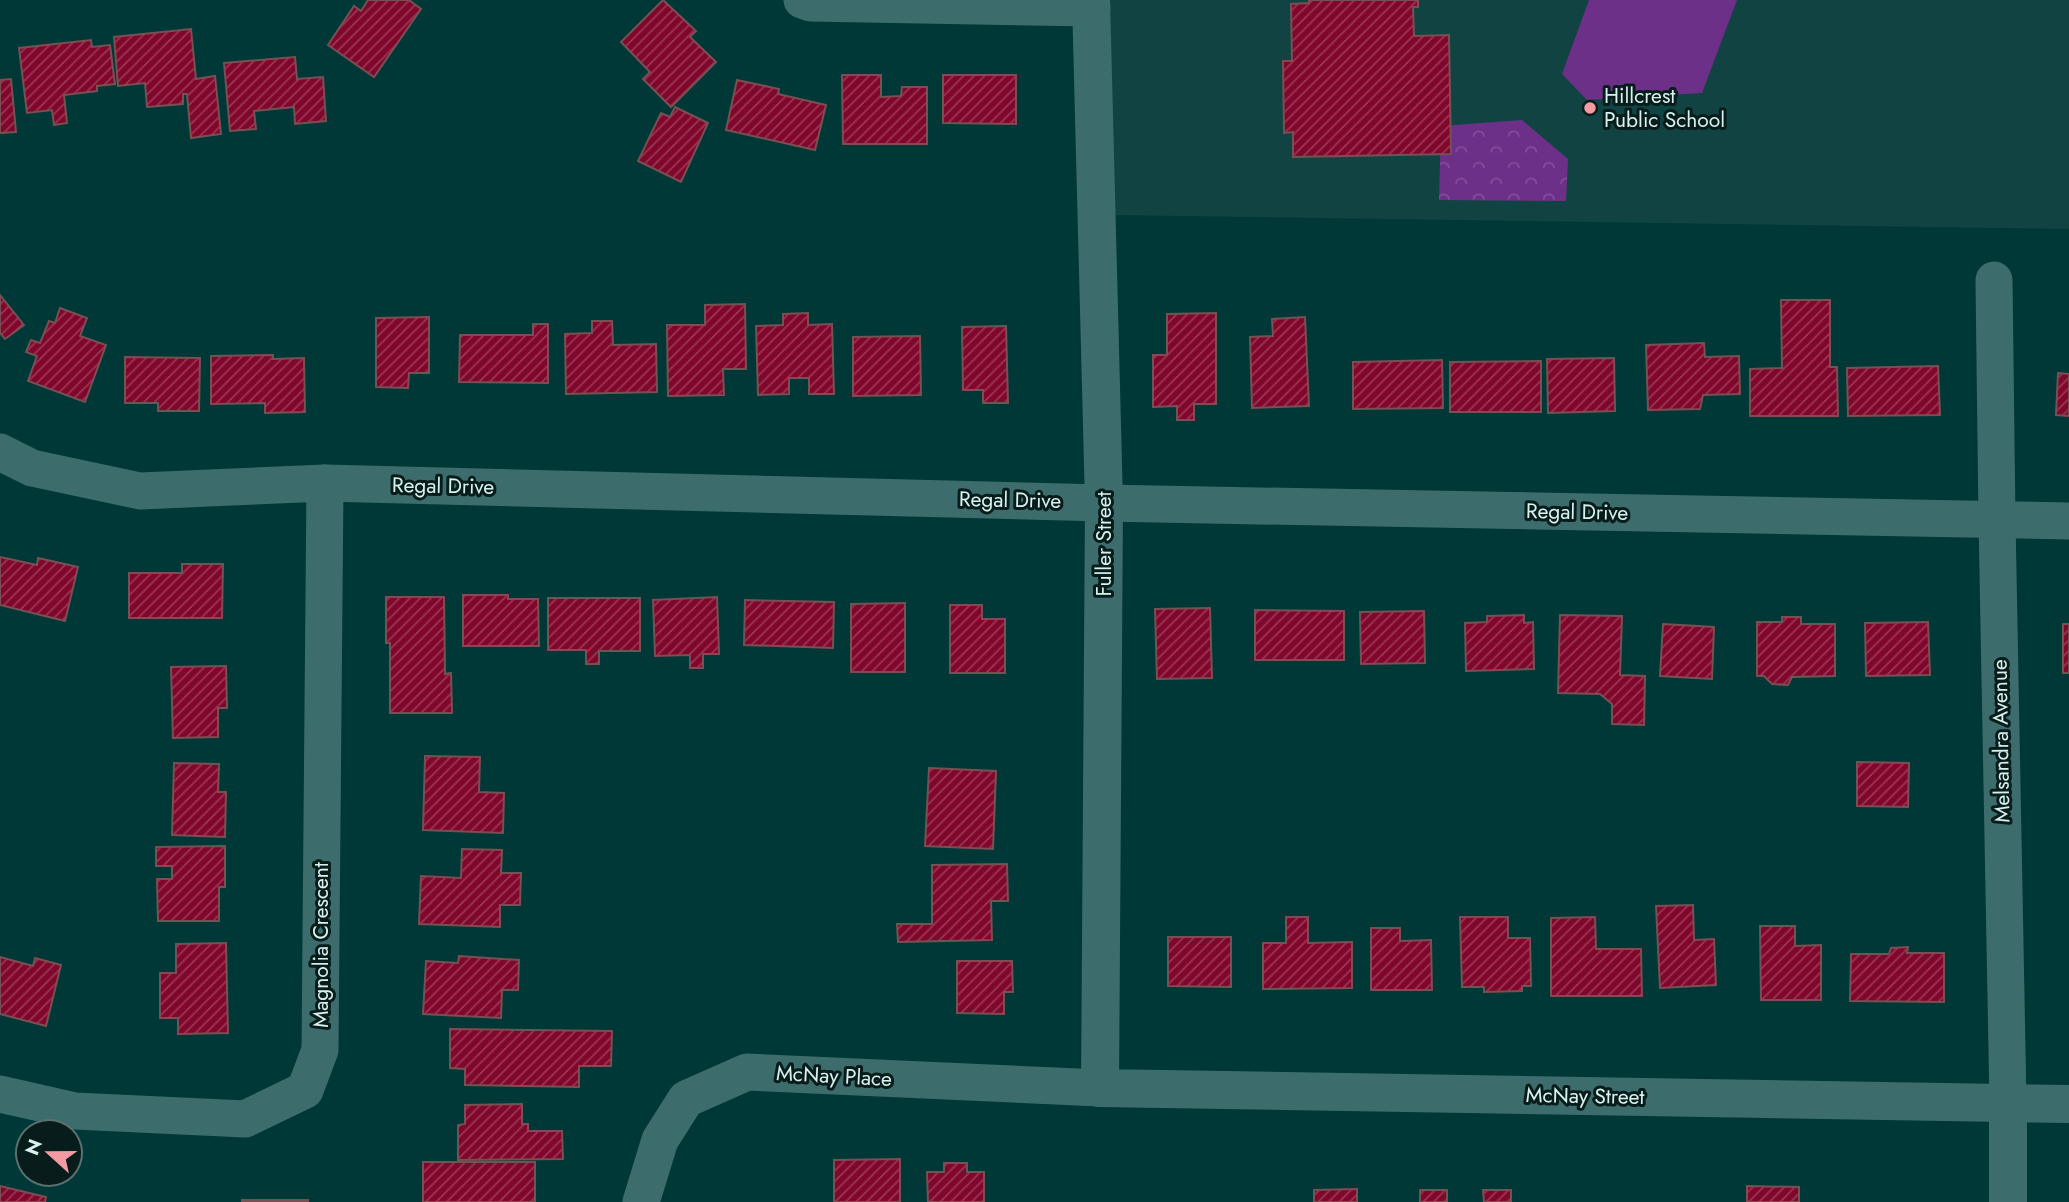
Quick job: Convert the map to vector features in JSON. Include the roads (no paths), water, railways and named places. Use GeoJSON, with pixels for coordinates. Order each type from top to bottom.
{"type":"FeatureCollection","features":[{"type":"Feature","properties":{"kind":"street"},"geometry":{"type":"LineString","coordinates":[[802,0],[810,3],[1092,4]]}},
{"type":"Feature","properties":{"kind":"street","name":"Fuller Street"},"geometry":{"type":"LineString","coordinates":[[1092,4],[1104,503],[1100,1088]]}},
{"type":"Feature","properties":{"kind":"street","name":"Melsandra Avenue"},"geometry":{"type":"LineString","coordinates":[[1994,280],[2008,1202]]}},
{"type":"Feature","properties":{"kind":"street","name":"Regal Drive"},"geometry":{"type":"LineString","coordinates":[[0,452],[32,468],[140,491],[325,483],[1104,503],[2069,521]]}},
{"type":"Feature","properties":{"kind":"street","name":"Magnolia Crescent"},"geometry":{"type":"LineString","coordinates":[[0,1094],[75,1111],[245,1119],[305,1090],[320,1051],[325,483]]}},
{"type":"Feature","properties":{"kind":"street","name":"McNay Place"},"geometry":{"type":"LineString","coordinates":[[640,1202],[660,1140],[686,1100],[747,1072],[1100,1088]]}},
{"type":"Feature","properties":{"kind":"street","name":"McNay Street"},"geometry":{"type":"LineString","coordinates":[[1100,1088],[2069,1104]]}},
{"type":"Feature","properties":{"kind":"place","name":"Hillcrest Public School"},"geometry":{"type":"Point","coordinates":[1590,108]}}]}
